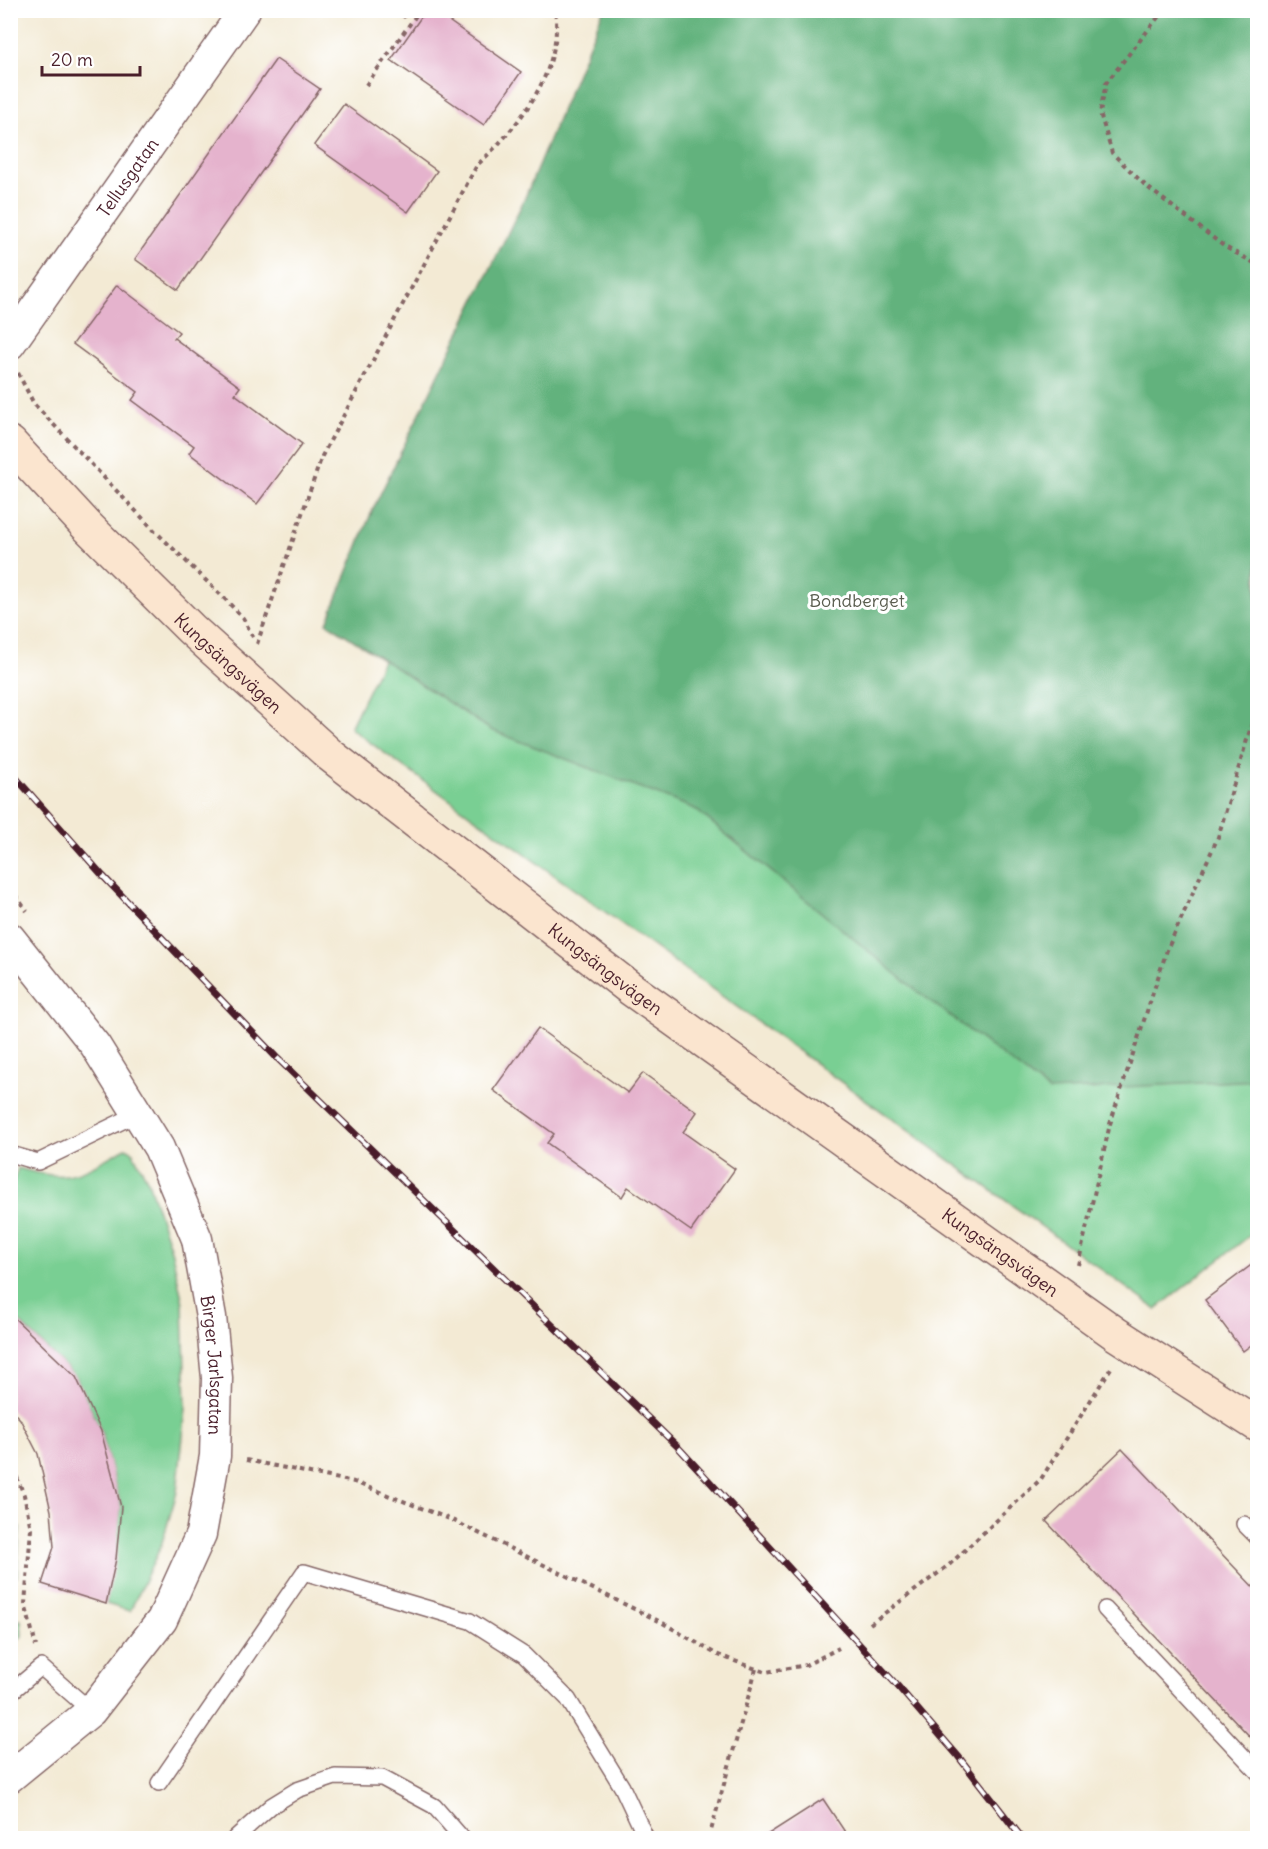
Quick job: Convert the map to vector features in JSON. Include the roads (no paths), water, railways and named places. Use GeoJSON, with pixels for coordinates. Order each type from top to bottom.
{"type":"FeatureCollection","features":[{"type":"Feature","properties":{"kind":"street","name":"Tellusgatan"},"geometry":{"type":"LineString","coordinates":[[13,356],[246,10]]}},
{"type":"Feature","properties":{"kind":"street","name":"Kungsängsvägen"},"geometry":{"type":"LineString","coordinates":[[10,444],[86,525],[191,629],[330,754],[631,989],[1129,1342],[1257,1425]]}},
{"type":"Feature","properties":{"kind":"street","name":"Birger Jarlsgatan"},"geometry":{"type":"LineString","coordinates":[[10,938],[95,1045],[159,1148],[197,1239],[211,1317],[217,1378],[215,1456],[201,1534],[162,1620],[91,1711],[10,1777]]}},
{"type":"Feature","properties":{"kind":"lane"},"geometry":{"type":"LineString","coordinates":[[10,1154],[38,1162],[139,1113]]}},
{"type":"Feature","properties":{"kind":"lane"},"geometry":{"type":"LineString","coordinates":[[1244,1524],[1257,1538]]}},
{"type":"Feature","properties":{"kind":"lane"},"geometry":{"type":"LineString","coordinates":[[159,1783],[304,1572],[470,1621],[524,1655],[568,1699],[622,1787],[646,1839]]}},
{"type":"Feature","properties":{"kind":"lane"},"geometry":{"type":"LineString","coordinates":[[1105,1609],[1257,1772]]}},
{"type":"Feature","properties":{"kind":"lane"},"geometry":{"type":"LineString","coordinates":[[10,1693],[41,1667],[91,1711]]}},
{"type":"Feature","properties":{"kind":"lane"},"geometry":{"type":"LineString","coordinates":[[235,1839],[271,1806],[297,1791],[335,1777],[382,1778],[434,1806],[462,1839]]}},
{"type":"Feature","properties":{"kind":"railway"},"geometry":{"type":"LineString","coordinates":[[10,771],[103,876],[276,1057],[677,1446],[895,1683],[958,1756],[1022,1838]]}},
{"type":"Feature","properties":{"kind":"park label","name":"Bondberget"},"geometry":{"type":"Point","coordinates":[857,600]}}]}
